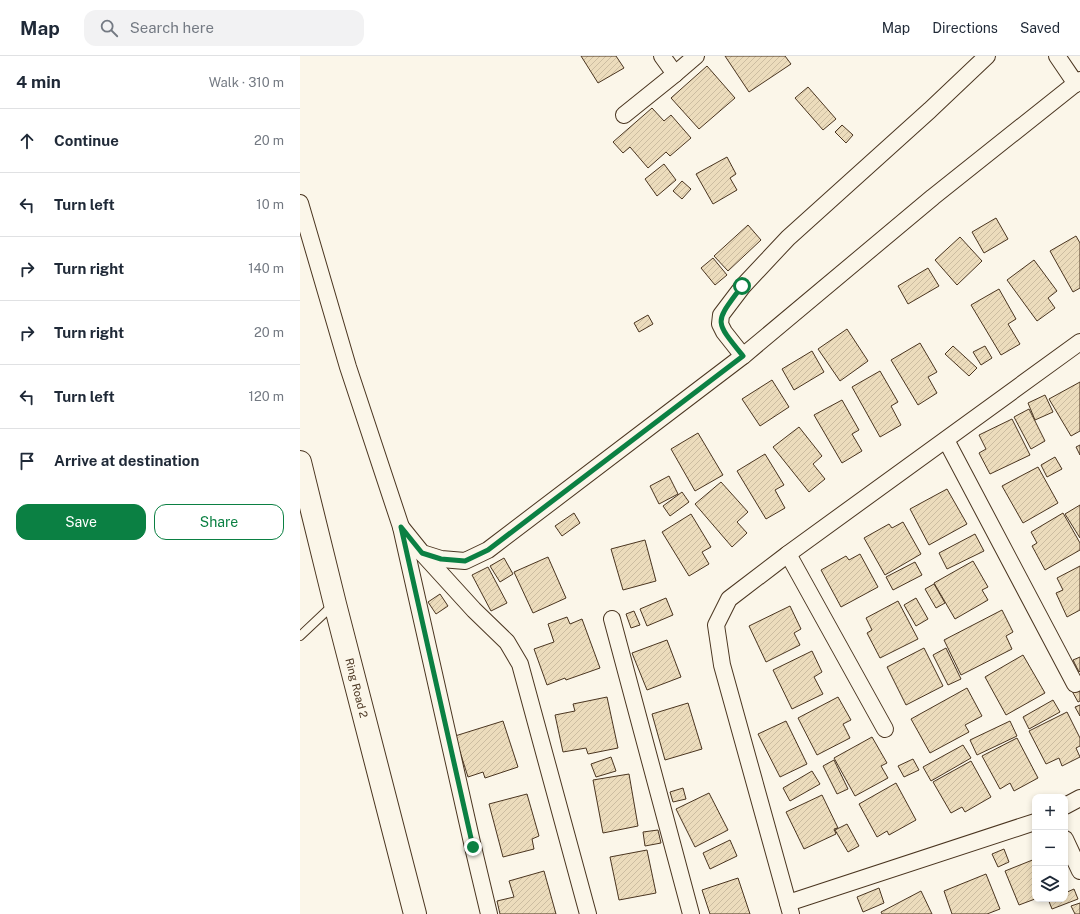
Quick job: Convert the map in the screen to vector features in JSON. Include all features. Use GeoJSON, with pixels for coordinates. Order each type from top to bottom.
{"type":"FeatureCollection","features":[{"type":"Feature","properties":{"kind":"main road","name":"Ring Road 2"},"geometry":{"type":"LineString","coordinates":[[300,462],[415,914]]}},
{"type":"Feature","properties":{"kind":"street"},"geometry":{"type":"LineString","coordinates":[[662,56],[675,74]]}},
{"type":"Feature","properties":{"kind":"street"},"geometry":{"type":"LineString","coordinates":[[624,115],[696,56]]}},
{"type":"Feature","properties":{"kind":"street"},"geometry":{"type":"LineString","coordinates":[[743,356],[724,332],[720,324],[721,315],[742,286],[788,238],[890,147],[987,56]]}},
{"type":"Feature","properties":{"kind":"street"},"geometry":{"type":"LineString","coordinates":[[422,553],[441,559],[465,561],[488,550],[743,356],[933,197],[1078,82],[1057,56]]}},
{"type":"Feature","properties":{"kind":"street"},"geometry":{"type":"LineString","coordinates":[[300,203],[348,368],[401,527],[489,914]]}},
{"type":"Feature","properties":{"kind":"street"},"geometry":{"type":"LineString","coordinates":[[1032,823],[789,908],[722,665],[716,625],[729,599],[788,554],[1080,342]]}},
{"type":"Feature","properties":{"kind":"street"},"geometry":{"type":"LineString","coordinates":[[946,440],[1075,684]]}},
{"type":"Feature","properties":{"kind":"street"},"geometry":{"type":"LineString","coordinates":[[401,527],[422,553],[474,610],[507,642],[520,664],[588,914]]}},
{"type":"Feature","properties":{"kind":"street"},"geometry":{"type":"LineString","coordinates":[[788,554],[885,729]]}},
{"type":"Feature","properties":{"kind":"street"},"geometry":{"type":"LineString","coordinates":[[612,619],[691,914]]}},
{"type":"Feature","properties":{"kind":"street"},"geometry":{"type":"LineString","coordinates":[[1068,804],[1080,798]]}},
{"type":"Feature","properties":{"kind":"street"},"geometry":{"type":"LineString","coordinates":[[1068,846],[1080,872]]}},
{"type":"Feature","properties":{"kind":"lane"},"geometry":{"type":"LineString","coordinates":[[300,636],[335,604]]}},
{"type":"Feature","properties":{"kind":"building"},"geometry":{"type":"Polygon","coordinates":[[[581,56],[616,56],[624,68],[598,83],[581,56]]]}},
{"type":"Feature","properties":{"kind":"building"},"geometry":{"type":"Polygon","coordinates":[[[725,56],[785,56],[791,64],[749,92],[725,56]]]}},
{"type":"Feature","properties":{"kind":"building"},"geometry":{"type":"Polygon","coordinates":[[[707,66],[735,98],[699,129],[671,98],[707,66]]]}},
{"type":"Feature","properties":{"kind":"building"},"geometry":{"type":"Polygon","coordinates":[[[808,87],[836,119],[823,130],[795,98],[808,87]]]}},
{"type":"Feature","properties":{"kind":"building"},"geometry":{"type":"Polygon","coordinates":[[[652,108],[664,121],[671,115],[691,138],[670,156],[666,152],[648,168],[630,147],[623,153],[613,142],[652,108]]]}},
{"type":"Feature","properties":{"kind":"building"},"geometry":{"type":"Polygon","coordinates":[[[842,125],[853,135],[846,143],[835,132],[842,125]]]}},
{"type":"Feature","properties":{"kind":"building"},"geometry":{"type":"Polygon","coordinates":[[[727,157],[736,174],[730,178],[737,190],[713,204],[696,174],[727,157]]]}},
{"type":"Feature","properties":{"kind":"building"},"geometry":{"type":"Polygon","coordinates":[[[664,164],[676,180],[657,196],[645,179],[664,164]]]}},
{"type":"Feature","properties":{"kind":"building"},"geometry":{"type":"Polygon","coordinates":[[[682,181],[691,189],[682,199],[673,191],[682,181]]]}},
{"type":"Feature","properties":{"kind":"building"},"geometry":{"type":"Polygon","coordinates":[[[996,218],[1008,239],[984,253],[972,232],[996,218]]]}},
{"type":"Feature","properties":{"kind":"building"},"geometry":{"type":"Polygon","coordinates":[[[748,225],[761,240],[728,271],[714,256],[748,225]]]}},
{"type":"Feature","properties":{"kind":"building"},"geometry":{"type":"Polygon","coordinates":[[[1076,236],[1080,243],[1080,288],[1073,292],[1050,251],[1076,236]]]}},
{"type":"Feature","properties":{"kind":"building"},"geometry":{"type":"Polygon","coordinates":[[[960,237],[982,261],[957,285],[935,260],[960,237]]]}},
{"type":"Feature","properties":{"kind":"building"},"geometry":{"type":"Polygon","coordinates":[[[713,258],[727,275],[715,285],[701,268],[713,258]]]}},
{"type":"Feature","properties":{"kind":"building"},"geometry":{"type":"Polygon","coordinates":[[[1034,260],[1057,291],[1048,298],[1055,308],[1037,321],[1007,280],[1034,260]]]}},
{"type":"Feature","properties":{"kind":"building"},"geometry":{"type":"Polygon","coordinates":[[[928,268],[939,286],[908,304],[898,286],[928,268]]]}},
{"type":"Feature","properties":{"kind":"building"},"geometry":{"type":"Polygon","coordinates":[[[999,289],[1016,319],[1008,324],[1020,344],[1001,355],[971,305],[999,289]]]}},
{"type":"Feature","properties":{"kind":"building"},"geometry":{"type":"Polygon","coordinates":[[[648,315],[653,324],[639,332],[634,323],[648,315]]]}},
{"type":"Feature","properties":{"kind":"building"},"geometry":{"type":"Polygon","coordinates":[[[847,329],[868,361],[840,381],[818,349],[847,329]]]}},
{"type":"Feature","properties":{"kind":"building"},"geometry":{"type":"Polygon","coordinates":[[[920,343],[937,372],[928,377],[937,393],[918,405],[891,360],[920,343]]]}},
{"type":"Feature","properties":{"kind":"building"},"geometry":{"type":"Polygon","coordinates":[[[953,346],[977,368],[969,376],[945,354],[953,346]]]}},
{"type":"Feature","properties":{"kind":"building"},"geometry":{"type":"Polygon","coordinates":[[[985,346],[992,358],[981,365],[973,352],[985,346]]]}},
{"type":"Feature","properties":{"kind":"building"},"geometry":{"type":"Polygon","coordinates":[[[812,351],[824,372],[794,390],[782,369],[812,351]]]}},
{"type":"Feature","properties":{"kind":"building"},"geometry":{"type":"Polygon","coordinates":[[[880,371],[898,402],[891,406],[901,425],[880,437],[852,387],[880,371]]]}},
{"type":"Feature","properties":{"kind":"building"},"geometry":{"type":"Polygon","coordinates":[[[772,380],[789,407],[760,426],[742,399],[772,380]]]}},
{"type":"Feature","properties":{"kind":"building"},"geometry":{"type":"Polygon","coordinates":[[[1080,382],[1080,431],[1071,436],[1049,399],[1080,382]]]}},
{"type":"Feature","properties":{"kind":"building"},"geometry":{"type":"Polygon","coordinates":[[[1045,395],[1053,412],[1035,420],[1028,403],[1045,395]]]}},
{"type":"Feature","properties":{"kind":"building"},"geometry":{"type":"Polygon","coordinates":[[[842,400],[859,430],[852,434],[862,451],[842,463],[814,415],[842,400]]]}},
{"type":"Feature","properties":{"kind":"building"},"geometry":{"type":"Polygon","coordinates":[[[1029,409],[1045,441],[1031,449],[1014,417],[1029,409]]]}},
{"type":"Feature","properties":{"kind":"building"},"geometry":{"type":"Polygon","coordinates":[[[1012,419],[1030,455],[990,474],[979,453],[986,449],[979,435],[1012,419]]]}},
{"type":"Feature","properties":{"kind":"building"},"geometry":{"type":"Polygon","coordinates":[[[799,427],[822,456],[813,464],[825,479],[809,492],[773,447],[799,427]]]}},
{"type":"Feature","properties":{"kind":"building"},"geometry":{"type":"Polygon","coordinates":[[[698,433],[723,475],[695,491],[671,449],[698,433]]]}},
{"type":"Feature","properties":{"kind":"building"},"geometry":{"type":"Polygon","coordinates":[[[1080,445],[1080,455],[1076,447],[1080,445]]]}},
{"type":"Feature","properties":{"kind":"building"},"geometry":{"type":"Polygon","coordinates":[[[765,454],[784,485],[775,490],[785,508],[766,519],[737,471],[765,454]]]}},
{"type":"Feature","properties":{"kind":"building"},"geometry":{"type":"Polygon","coordinates":[[[1055,457],[1062,469],[1047,477],[1041,465],[1055,457]]]}},
{"type":"Feature","properties":{"kind":"building"},"geometry":{"type":"Polygon","coordinates":[[[1038,467],[1058,503],[1023,523],[1002,486],[1038,467]]]}},
{"type":"Feature","properties":{"kind":"building"},"geometry":{"type":"Polygon","coordinates":[[[669,476],[678,494],[659,504],[650,486],[669,476]]]}},
{"type":"Feature","properties":{"kind":"building"},"geometry":{"type":"Polygon","coordinates":[[[721,482],[748,512],[737,522],[747,533],[732,547],[695,504],[721,482]]]}},
{"type":"Feature","properties":{"kind":"building"},"geometry":{"type":"Polygon","coordinates":[[[947,489],[967,524],[929,545],[910,509],[947,489]]]}},
{"type":"Feature","properties":{"kind":"building"},"geometry":{"type":"Polygon","coordinates":[[[682,492],[689,502],[670,516],[663,506],[682,492]]]}},
{"type":"Feature","properties":{"kind":"building"},"geometry":{"type":"Polygon","coordinates":[[[1080,505],[1080,538],[1065,514],[1080,505]]]}},
{"type":"Feature","properties":{"kind":"building"},"geometry":{"type":"Polygon","coordinates":[[[574,513],[580,523],[562,536],[555,526],[574,513]]]}},
{"type":"Feature","properties":{"kind":"building"},"geometry":{"type":"Polygon","coordinates":[[[1063,513],[1080,543],[1080,550],[1045,570],[1032,546],[1037,543],[1031,532],[1063,513]]]}},
{"type":"Feature","properties":{"kind":"building"},"geometry":{"type":"Polygon","coordinates":[[[691,514],[711,547],[702,552],[709,564],[689,576],[662,532],[691,514]]]}},
{"type":"Feature","properties":{"kind":"building"},"geometry":{"type":"Polygon","coordinates":[[[903,522],[921,554],[885,575],[864,538],[889,524],[892,528],[903,522]]]}},
{"type":"Feature","properties":{"kind":"building"},"geometry":{"type":"Polygon","coordinates":[[[975,534],[984,551],[947,569],[939,553],[975,534]]]}},
{"type":"Feature","properties":{"kind":"building"},"geometry":{"type":"Polygon","coordinates":[[[645,540],[656,581],[623,590],[611,549],[645,540]]]}},
{"type":"Feature","properties":{"kind":"building"},"geometry":{"type":"Polygon","coordinates":[[[860,554],[878,587],[841,607],[821,570],[846,556],[849,560],[860,554]]]}},
{"type":"Feature","properties":{"kind":"building"},"geometry":{"type":"Polygon","coordinates":[[[548,557],[566,598],[533,613],[514,572],[548,557]]]}},
{"type":"Feature","properties":{"kind":"building"},"geometry":{"type":"Polygon","coordinates":[[[504,558],[513,574],[500,582],[490,566],[504,558]]]}},
{"type":"Feature","properties":{"kind":"building"},"geometry":{"type":"Polygon","coordinates":[[[973,561],[988,587],[982,590],[988,600],[955,619],[934,583],[973,561]]]}},
{"type":"Feature","properties":{"kind":"building"},"geometry":{"type":"Polygon","coordinates":[[[915,562],[922,575],[893,590],[886,577],[915,562]]]}},
{"type":"Feature","properties":{"kind":"building"},"geometry":{"type":"Polygon","coordinates":[[[1080,566],[1080,610],[1067,617],[1056,593],[1063,590],[1057,578],[1080,566]]]}},
{"type":"Feature","properties":{"kind":"building"},"geometry":{"type":"Polygon","coordinates":[[[488,567],[507,603],[491,611],[472,575],[488,567]]]}},
{"type":"Feature","properties":{"kind":"building"},"geometry":{"type":"Polygon","coordinates":[[[934,584],[945,603],[936,608],[925,589],[934,584]]]}},
{"type":"Feature","properties":{"kind":"building"},"geometry":{"type":"Polygon","coordinates":[[[440,594],[448,606],[436,614],[428,602],[440,594]]]}},
{"type":"Feature","properties":{"kind":"building"},"geometry":{"type":"Polygon","coordinates":[[[666,598],[673,615],[647,626],[640,609],[666,598]]]}},
{"type":"Feature","properties":{"kind":"building"},"geometry":{"type":"Polygon","coordinates":[[[916,598],[928,619],[916,626],[904,605],[916,598]]]}},
{"type":"Feature","properties":{"kind":"building"},"geometry":{"type":"Polygon","coordinates":[[[898,601],[918,639],[880,658],[867,633],[872,630],[866,618],[898,601]]]}},
{"type":"Feature","properties":{"kind":"building"},"geometry":{"type":"Polygon","coordinates":[[[790,606],[801,629],[794,633],[800,645],[766,662],[749,626],[790,606]]]}},
{"type":"Feature","properties":{"kind":"building"},"geometry":{"type":"Polygon","coordinates":[[[1002,610],[1013,632],[1006,636],[1012,649],[961,675],[944,640],[1002,610]]]}},
{"type":"Feature","properties":{"kind":"building"},"geometry":{"type":"Polygon","coordinates":[[[634,611],[640,625],[631,628],[626,614],[634,611]]]}},
{"type":"Feature","properties":{"kind":"building"},"geometry":{"type":"Polygon","coordinates":[[[567,617],[570,624],[582,619],[600,668],[547,685],[534,649],[554,642],[548,624],[567,617]]]}},
{"type":"Feature","properties":{"kind":"building"},"geometry":{"type":"Polygon","coordinates":[[[667,640],[681,677],[647,690],[632,653],[667,640]]]}},
{"type":"Feature","properties":{"kind":"building"},"geometry":{"type":"Polygon","coordinates":[[[924,648],[943,686],[906,705],[887,667],[924,648]]]}},
{"type":"Feature","properties":{"kind":"building"},"geometry":{"type":"Polygon","coordinates":[[[946,648],[961,679],[948,685],[933,655],[946,648]]]}},
{"type":"Feature","properties":{"kind":"building"},"geometry":{"type":"Polygon","coordinates":[[[812,651],[822,672],[814,677],[823,694],[792,709],[773,670],[812,651]]]}},
{"type":"Feature","properties":{"kind":"building"},"geometry":{"type":"Polygon","coordinates":[[[1023,655],[1045,693],[1006,715],[985,677],[1023,655]]]}},
{"type":"Feature","properties":{"kind":"building"},"geometry":{"type":"Polygon","coordinates":[[[1080,657],[1080,671],[1079,672],[1073,660],[1080,657]]]}},
{"type":"Feature","properties":{"kind":"building"},"geometry":{"type":"Polygon","coordinates":[[[1080,687],[1080,701],[1078,702],[1072,691],[1080,687]]]}},
{"type":"Feature","properties":{"kind":"building"},"geometry":{"type":"Polygon","coordinates":[[[967,688],[982,716],[965,725],[969,732],[930,753],[911,719],[967,688]]]}},
{"type":"Feature","properties":{"kind":"building"},"geometry":{"type":"Polygon","coordinates":[[[607,697],[618,748],[588,754],[586,748],[563,752],[555,715],[575,711],[573,704],[607,697]]]}},
{"type":"Feature","properties":{"kind":"building"},"geometry":{"type":"Polygon","coordinates":[[[838,697],[851,720],[843,724],[850,738],[817,755],[798,718],[838,697]]]}},
{"type":"Feature","properties":{"kind":"building"},"geometry":{"type":"Polygon","coordinates":[[[1053,700],[1060,712],[1029,729],[1023,717],[1053,700]]]}},
{"type":"Feature","properties":{"kind":"building"},"geometry":{"type":"Polygon","coordinates":[[[688,703],[702,749],[665,760],[652,714],[688,703]]]}},
{"type":"Feature","properties":{"kind":"building"},"geometry":{"type":"Polygon","coordinates":[[[1080,705],[1080,716],[1075,707],[1080,705]]]}},
{"type":"Feature","properties":{"kind":"building"},"geometry":{"type":"Polygon","coordinates":[[[1067,712],[1080,738],[1080,746],[1076,748],[1080,757],[1062,766],[1059,758],[1046,764],[1029,731],[1067,712]]]}},
{"type":"Feature","properties":{"kind":"building"},"geometry":{"type":"Polygon","coordinates":[[[503,721],[518,767],[485,778],[483,772],[468,777],[455,736],[503,721]]]}},
{"type":"Feature","properties":{"kind":"building"},"geometry":{"type":"Polygon","coordinates":[[[786,721],[807,764],[780,777],[758,734],[786,721]]]}},
{"type":"Feature","properties":{"kind":"building"},"geometry":{"type":"Polygon","coordinates":[[[1010,721],[1017,736],[977,755],[970,740],[1010,721]]]}},
{"type":"Feature","properties":{"kind":"building"},"geometry":{"type":"Polygon","coordinates":[[[872,737],[887,763],[881,766],[888,778],[855,796],[834,758],[872,737]]]}},
{"type":"Feature","properties":{"kind":"building"},"geometry":{"type":"Polygon","coordinates":[[[1017,738],[1038,778],[1014,791],[1010,783],[1000,789],[982,756],[1017,738]]]}},
{"type":"Feature","properties":{"kind":"building"},"geometry":{"type":"Polygon","coordinates":[[[963,745],[971,758],[931,781],[923,767],[963,745]]]}},
{"type":"Feature","properties":{"kind":"building"},"geometry":{"type":"Polygon","coordinates":[[[611,757],[616,771],[596,777],[591,764],[611,757]]]}},
{"type":"Feature","properties":{"kind":"building"},"geometry":{"type":"Polygon","coordinates":[[[913,759],[919,770],[904,777],[898,766],[913,759]]]}},
{"type":"Feature","properties":{"kind":"building"},"geometry":{"type":"Polygon","coordinates":[[[834,760],[848,789],[837,794],[823,766],[834,760]]]}},
{"type":"Feature","properties":{"kind":"building"},"geometry":{"type":"Polygon","coordinates":[[[971,761],[991,797],[965,812],[962,807],[951,813],[933,782],[971,761]]]}},
{"type":"Feature","properties":{"kind":"building"},"geometry":{"type":"Polygon","coordinates":[[[812,771],[820,784],[790,801],[783,788],[812,771]]]}},
{"type":"Feature","properties":{"kind":"building"},"geometry":{"type":"Polygon","coordinates":[[[629,774],[638,826],[603,833],[593,780],[629,774]]]}},
{"type":"Feature","properties":{"kind":"building"},"geometry":{"type":"Polygon","coordinates":[[[896,783],[916,820],[889,835],[887,831],[877,837],[859,804],[896,783]]]}},
{"type":"Feature","properties":{"kind":"building"},"geometry":{"type":"Polygon","coordinates":[[[683,788],[686,799],[673,802],[670,792],[683,788]]]}},
{"type":"Feature","properties":{"kind":"building"},"geometry":{"type":"Polygon","coordinates":[[[709,793],[728,830],[695,847],[676,809],[709,793]]]}},
{"type":"Feature","properties":{"kind":"building"},"geometry":{"type":"Polygon","coordinates":[[[527,794],[539,836],[532,839],[534,849],[503,857],[489,804],[527,794]]]}},
{"type":"Feature","properties":{"kind":"building"},"geometry":{"type":"Polygon","coordinates":[[[822,795],[838,828],[834,829],[836,834],[804,849],[786,812],[822,795]]]}},
{"type":"Feature","properties":{"kind":"building"},"geometry":{"type":"Polygon","coordinates":[[[847,824],[859,846],[848,852],[835,830],[847,824]]]}},
{"type":"Feature","properties":{"kind":"building"},"geometry":{"type":"Polygon","coordinates":[[[658,830],[661,843],[645,846],[643,832],[658,830]]]}},
{"type":"Feature","properties":{"kind":"building"},"geometry":{"type":"Polygon","coordinates":[[[730,840],[737,856],[710,869],[703,853],[730,840]]]}},
{"type":"Feature","properties":{"kind":"building"},"geometry":{"type":"Polygon","coordinates":[[[1004,849],[1009,862],[998,867],[992,854],[1004,849]]]}},
{"type":"Feature","properties":{"kind":"building"},"geometry":{"type":"Polygon","coordinates":[[[647,850],[656,893],[619,900],[610,857],[647,850]]]}},
{"type":"Feature","properties":{"kind":"building"},"geometry":{"type":"Polygon","coordinates":[[[1032,860],[1032,900],[1019,905],[1005,871],[1032,860]]]}},
{"type":"Feature","properties":{"kind":"building"},"geometry":{"type":"Polygon","coordinates":[[[544,871],[556,914],[500,914],[497,901],[514,897],[509,881],[544,871]]]}},
{"type":"Feature","properties":{"kind":"building"},"geometry":{"type":"Polygon","coordinates":[[[986,874],[1000,909],[987,914],[952,914],[944,891],[986,874]]]}},
{"type":"Feature","properties":{"kind":"building"},"geometry":{"type":"Polygon","coordinates":[[[738,878],[750,914],[710,914],[702,890],[738,878]]]}},
{"type":"Feature","properties":{"kind":"building"},"geometry":{"type":"Polygon","coordinates":[[[879,888],[884,903],[863,912],[857,897],[879,888]]]}},
{"type":"Feature","properties":{"kind":"building"},"geometry":{"type":"Polygon","coordinates":[[[1074,889],[1078,899],[1052,909],[1049,902],[1068,902],[1068,892],[1074,889]]]}},
{"type":"Feature","properties":{"kind":"building"},"geometry":{"type":"Polygon","coordinates":[[[921,891],[932,914],[882,914],[881,912],[921,891]]]}},
{"type":"Feature","properties":{"kind":"building"},"geometry":{"type":"Polygon","coordinates":[[[1080,903],[1080,914],[1075,914],[1071,906],[1080,903]]]}},
{"type":"Feature","properties":{"kind":"route"},"geometry":{"type":"LineString","coordinates":[[473,847],[401,527],[422,553],[441,559],[465,561],[488,550],[743,356],[724,332],[720,324],[721,315],[742,286]]}}]}
